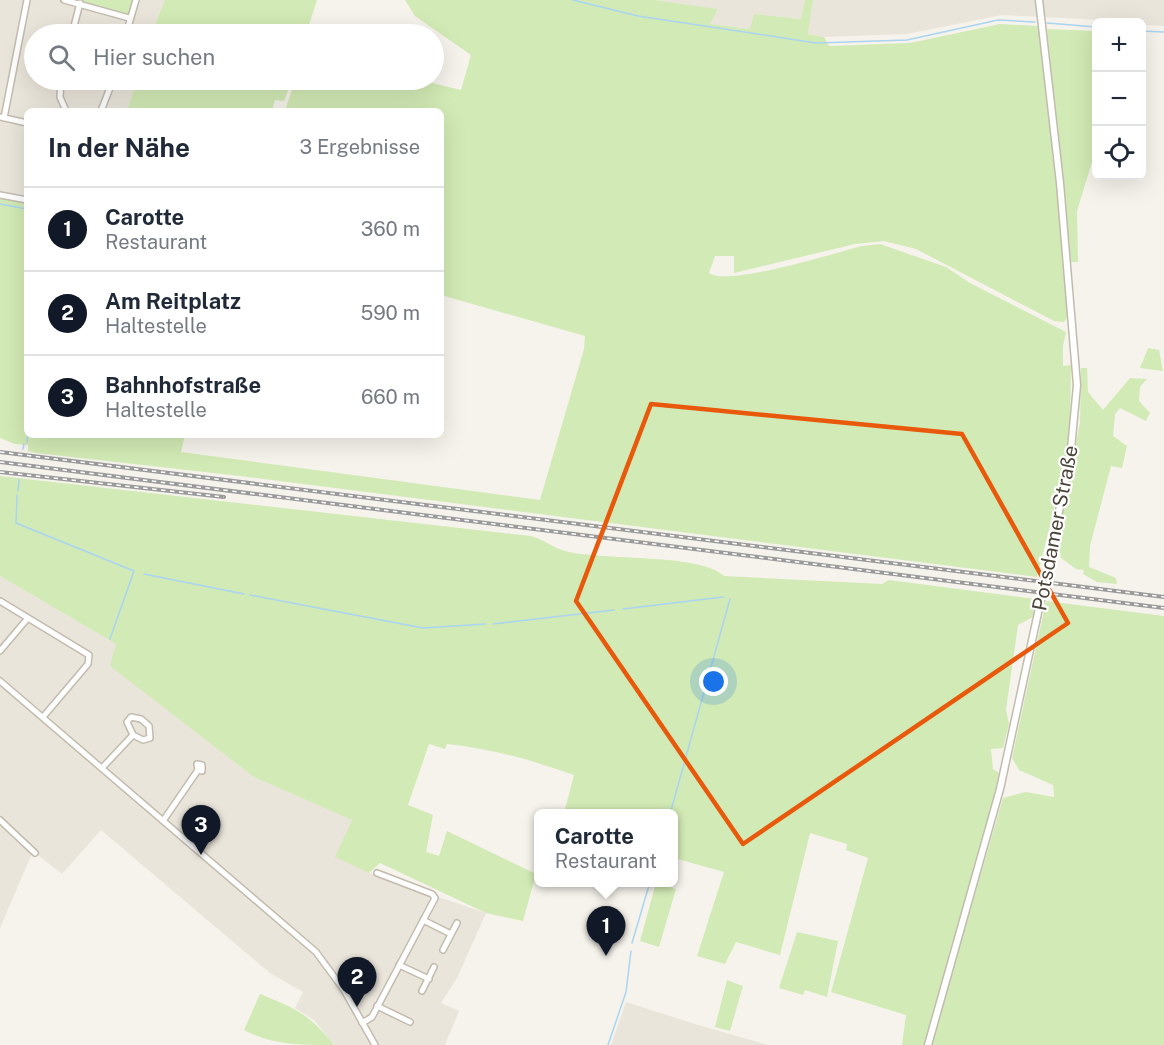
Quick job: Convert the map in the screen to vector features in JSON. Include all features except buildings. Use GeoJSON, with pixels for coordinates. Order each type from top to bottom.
{"type":"FeatureCollection","features":[{"type":"Feature","properties":{"kind":"street"},"geometry":{"type":"LineString","coordinates":[[24,122],[2,118],[27,0]]}},
{"type":"Feature","properties":{"kind":"street"},"geometry":{"type":"LineString","coordinates":[[64,0],[129,18]]}},
{"type":"Feature","properties":{"kind":"street"},"geometry":{"type":"LineString","coordinates":[[128,24],[136,0]]}},
{"type":"Feature","properties":{"kind":"street","name":"Potsdamer Straße"},"geometry":{"type":"LineString","coordinates":[[928,1045],[998,798],[1051,553],[1072,440],[1077,385],[1061,195],[1039,0]]}},
{"type":"Feature","properties":{"kind":"street"},"geometry":{"type":"LineString","coordinates":[[75,24],[80,3]]}},
{"type":"Feature","properties":{"kind":"street"},"geometry":{"type":"LineString","coordinates":[[60,90],[60,97],[65,108]]}},
{"type":"Feature","properties":{"kind":"street"},"geometry":{"type":"LineString","coordinates":[[102,108],[109,90]]}},
{"type":"Feature","properties":{"kind":"street"},"geometry":{"type":"LineString","coordinates":[[0,195],[24,199]]}},
{"type":"Feature","properties":{"kind":"street"},"geometry":{"type":"LineString","coordinates":[[0,601],[83,651],[90,658],[88,664],[43,717]]}},
{"type":"Feature","properties":{"kind":"street"},"geometry":{"type":"LineString","coordinates":[[0,651],[28,618]]}},
{"type":"Feature","properties":{"kind":"street"},"geometry":{"type":"LineString","coordinates":[[0,681],[316,952],[344,990],[375,1045]]}},
{"type":"Feature","properties":{"kind":"street"},"geometry":{"type":"LineString","coordinates":[[128,719],[141,719],[149,726],[150,738],[143,740],[133,735],[127,725],[128,719]]}},
{"type":"Feature","properties":{"kind":"street"},"geometry":{"type":"LineString","coordinates":[[102,768],[133,735]]}},
{"type":"Feature","properties":{"kind":"street"},"geometry":{"type":"LineString","coordinates":[[164,820],[198,770]]}},
{"type":"Feature","properties":{"kind":"street"},"geometry":{"type":"LineString","coordinates":[[0,820],[35,853]]}},
{"type":"Feature","properties":{"kind":"street"},"geometry":{"type":"LineString","coordinates":[[362,1023],[372,1017],[434,895],[377,873]]}},
{"type":"Feature","properties":{"kind":"street"},"geometry":{"type":"LineString","coordinates":[[423,920],[451,934]]}},
{"type":"Feature","properties":{"kind":"street"},"geometry":{"type":"LineString","coordinates":[[443,950],[457,923]]}},
{"type":"Feature","properties":{"kind":"street"},"geometry":{"type":"LineString","coordinates":[[399,965],[428,978]]}},
{"type":"Feature","properties":{"kind":"street"},"geometry":{"type":"LineString","coordinates":[[422,991],[434,967]]}},
{"type":"Feature","properties":{"kind":"street"},"geometry":{"type":"LineString","coordinates":[[377,1006],[410,1022]]}},
{"type":"Feature","properties":{"kind":"highlighted area"},"geometry":{"type":"Polygon","coordinates":[[[651,404],[962,434],[1068,623],[743,844],[576,601],[651,404]]]}},
{"type":"Feature","properties":{"kind":"shaded area"},"geometry":{"type":"Polygon","coordinates":[[[0,0],[165,0],[155,24],[24,24],[24,90],[134,90],[128,108],[24,108],[24,195],[0,191],[0,0]]]}},
{"type":"Feature","properties":{"kind":"shaded area"},"geometry":{"type":"Polygon","coordinates":[[[655,0],[805,0],[802,19],[754,14],[751,29],[709,24],[717,9],[655,0]]]}},
{"type":"Feature","properties":{"kind":"shaded area"},"geometry":{"type":"Polygon","coordinates":[[[813,0],[1164,0],[1164,26],[1146,25],[1146,18],[1092,20],[1002,15],[907,34],[824,37],[808,34],[813,0]]]}},
{"type":"Feature","properties":{"kind":"shaded area"},"geometry":{"type":"Polygon","coordinates":[[[0,576],[116,644],[254,777],[353,820],[336,857],[376,876],[486,913],[457,978],[441,1003],[459,1011],[445,1045],[334,1045],[314,1020],[295,1008],[303,992],[270,973],[101,830],[62,874],[33,851],[0,928],[0,576]]]}},
{"type":"Feature","properties":{"kind":"shaded area"},"geometry":{"type":"Polygon","coordinates":[[[626,1002],[698,1025],[768,1045],[611,1045],[626,1002]]]}},
{"type":"Feature","properties":{"kind":"green space"},"geometry":{"type":"Polygon","coordinates":[[[68,0],[135,0],[128,17],[68,0]]]}},
{"type":"Feature","properties":{"kind":"green space"},"geometry":{"type":"Polygon","coordinates":[[[165,0],[317,0],[309,24],[155,24],[165,0]]]}},
{"type":"Feature","properties":{"kind":"green space"},"geometry":{"type":"Polygon","coordinates":[[[405,0],[655,0],[718,9],[710,24],[750,29],[754,14],[801,19],[805,0],[813,0],[808,34],[824,37],[829,46],[910,43],[1000,24],[1038,26],[1059,208],[1068,317],[1064,322],[1054,321],[916,249],[884,241],[855,244],[734,273],[734,256],[715,256],[709,273],[720,276],[737,276],[862,246],[880,244],[946,267],[970,283],[1066,332],[1063,366],[1071,365],[1070,425],[1061,481],[1037,577],[240,476],[36,453],[28,451],[28,445],[15,444],[0,438],[0,196],[24,201],[24,438],[184,438],[181,452],[540,500],[584,349],[585,336],[444,296],[444,108],[286,108],[292,90],[444,90],[444,86],[461,90],[471,55],[444,36],[444,24],[426,24],[415,16],[405,0]]]}},
{"type":"Feature","properties":{"kind":"green space"},"geometry":{"type":"Polygon","coordinates":[[[1047,29],[1092,31],[1092,162],[1077,211],[1078,262],[1071,262],[1047,29]]]}},
{"type":"Feature","properties":{"kind":"green space"},"geometry":{"type":"Polygon","coordinates":[[[134,90],[288,90],[284,101],[275,100],[273,108],[128,108],[134,90]]]}},
{"type":"Feature","properties":{"kind":"green space"},"geometry":{"type":"Polygon","coordinates":[[[1148,348],[1159,350],[1163,371],[1140,368],[1148,348]]]}},
{"type":"Feature","properties":{"kind":"green space"},"geometry":{"type":"Polygon","coordinates":[[[1081,368],[1087,368],[1088,392],[1103,410],[1130,378],[1147,379],[1140,387],[1139,401],[1150,413],[1146,421],[1120,408],[1115,414],[1113,436],[1127,446],[1122,468],[1111,466],[1090,546],[1089,567],[1116,578],[1117,584],[1097,582],[1083,574],[1084,570],[1076,569],[1061,558],[1058,538],[1080,422],[1081,368]]]}},
{"type":"Feature","properties":{"kind":"green space"},"geometry":{"type":"Polygon","coordinates":[[[0,476],[531,536],[565,551],[694,564],[712,569],[724,576],[882,584],[889,580],[1035,599],[1033,617],[1018,625],[1006,710],[1009,724],[1003,748],[991,749],[993,769],[999,773],[995,793],[924,1045],[902,1045],[906,1015],[831,992],[868,858],[846,850],[847,844],[810,833],[780,955],[736,942],[725,964],[697,956],[724,872],[678,859],[678,809],[565,809],[574,775],[496,752],[447,744],[445,749],[429,744],[408,805],[433,815],[426,852],[439,856],[447,831],[534,873],[534,881],[523,921],[486,913],[380,863],[369,873],[335,857],[352,820],[254,777],[110,666],[116,644],[0,576],[0,476]]]}},
{"type":"Feature","properties":{"kind":"green space"},"geometry":{"type":"Polygon","coordinates":[[[1046,601],[1164,616],[1164,1045],[931,1045],[1003,798],[1026,792],[1054,797],[1053,785],[1019,770],[1012,758],[1046,601]]]}},
{"type":"Feature","properties":{"kind":"green space"},"geometry":{"type":"Polygon","coordinates":[[[655,887],[676,889],[659,947],[640,941],[655,887]]]}},
{"type":"Feature","properties":{"kind":"green space"},"geometry":{"type":"Polygon","coordinates":[[[797,932],[838,941],[827,997],[805,990],[803,995],[779,988],[797,932]]]}},
{"type":"Feature","properties":{"kind":"green space"},"geometry":{"type":"Polygon","coordinates":[[[727,980],[743,986],[730,1031],[715,1027],[727,980]]]}},
{"type":"Feature","properties":{"kind":"green space"},"geometry":{"type":"Polygon","coordinates":[[[260,994],[302,1014],[317,1026],[334,1045],[276,1041],[244,1030],[260,994]]]}},
{"type":"Feature","properties":{"kind":"waterway"},"geometry":{"type":"LineString","coordinates":[[573,0],[638,16],[816,43],[907,40],[998,20],[1035,22]]}},
{"type":"Feature","properties":{"kind":"waterway"},"geometry":{"type":"LineString","coordinates":[[1047,23],[1092,27]]}},
{"type":"Feature","properties":{"kind":"waterway"},"geometry":{"type":"LineString","coordinates":[[1146,31],[1164,32]]}},
{"type":"Feature","properties":{"kind":"waterway"},"geometry":{"type":"LineString","coordinates":[[0,204],[24,208]]}},
{"type":"Feature","properties":{"kind":"waterway"},"geometry":{"type":"LineString","coordinates":[[27,442],[28,438]]}},
{"type":"Feature","properties":{"kind":"waterway"},"geometry":{"type":"LineString","coordinates":[[23,449],[24,444]]}},
{"type":"Feature","properties":{"kind":"waterway"},"geometry":{"type":"LineString","coordinates":[[18,491],[19,480]]}},
{"type":"Feature","properties":{"kind":"waterway"},"geometry":{"type":"LineString","coordinates":[[17,495],[16,523],[134,571],[110,639]]}},
{"type":"Feature","properties":{"kind":"waterway"},"geometry":{"type":"LineString","coordinates":[[144,574],[244,594]]}},
{"type":"Feature","properties":{"kind":"waterway"},"geometry":{"type":"LineString","coordinates":[[250,595],[423,628],[485,624]]}},
{"type":"Feature","properties":{"kind":"waterway"},"geometry":{"type":"LineString","coordinates":[[623,609],[723,597]]}},
{"type":"Feature","properties":{"kind":"waterway"},"geometry":{"type":"LineString","coordinates":[[671,809],[730,599]]}},
{"type":"Feature","properties":{"kind":"waterway"},"geometry":{"type":"LineString","coordinates":[[493,624],[614,610]]}},
{"type":"Feature","properties":{"kind":"waterway"},"geometry":{"type":"LineString","coordinates":[[632,943],[649,887]]}},
{"type":"Feature","properties":{"kind":"waterway"},"geometry":{"type":"LineString","coordinates":[[608,1045],[626,992],[631,951]]}},
{"type":"Feature","properties":{"kind":"railway"},"geometry":{"type":"LineString","coordinates":[[0,452],[1164,597]]}},
{"type":"Feature","properties":{"kind":"railway"},"geometry":{"type":"LineString","coordinates":[[0,462],[1164,608]]}},
{"type":"Feature","properties":{"kind":"railway"},"geometry":{"type":"LineString","coordinates":[[0,472],[224,497]]}},
{"type":"Feature","properties":{"kind":"place","name":"Bahnhofstraße"},"geometry":{"type":"Point","coordinates":[201,855]}},
{"type":"Feature","properties":{"kind":"place","name":"Carotte"},"geometry":{"type":"Point","coordinates":[606,956]}},
{"type":"Feature","properties":{"kind":"place","name":"Am Reitplatz"},"geometry":{"type":"Point","coordinates":[357,1007]}}]}
